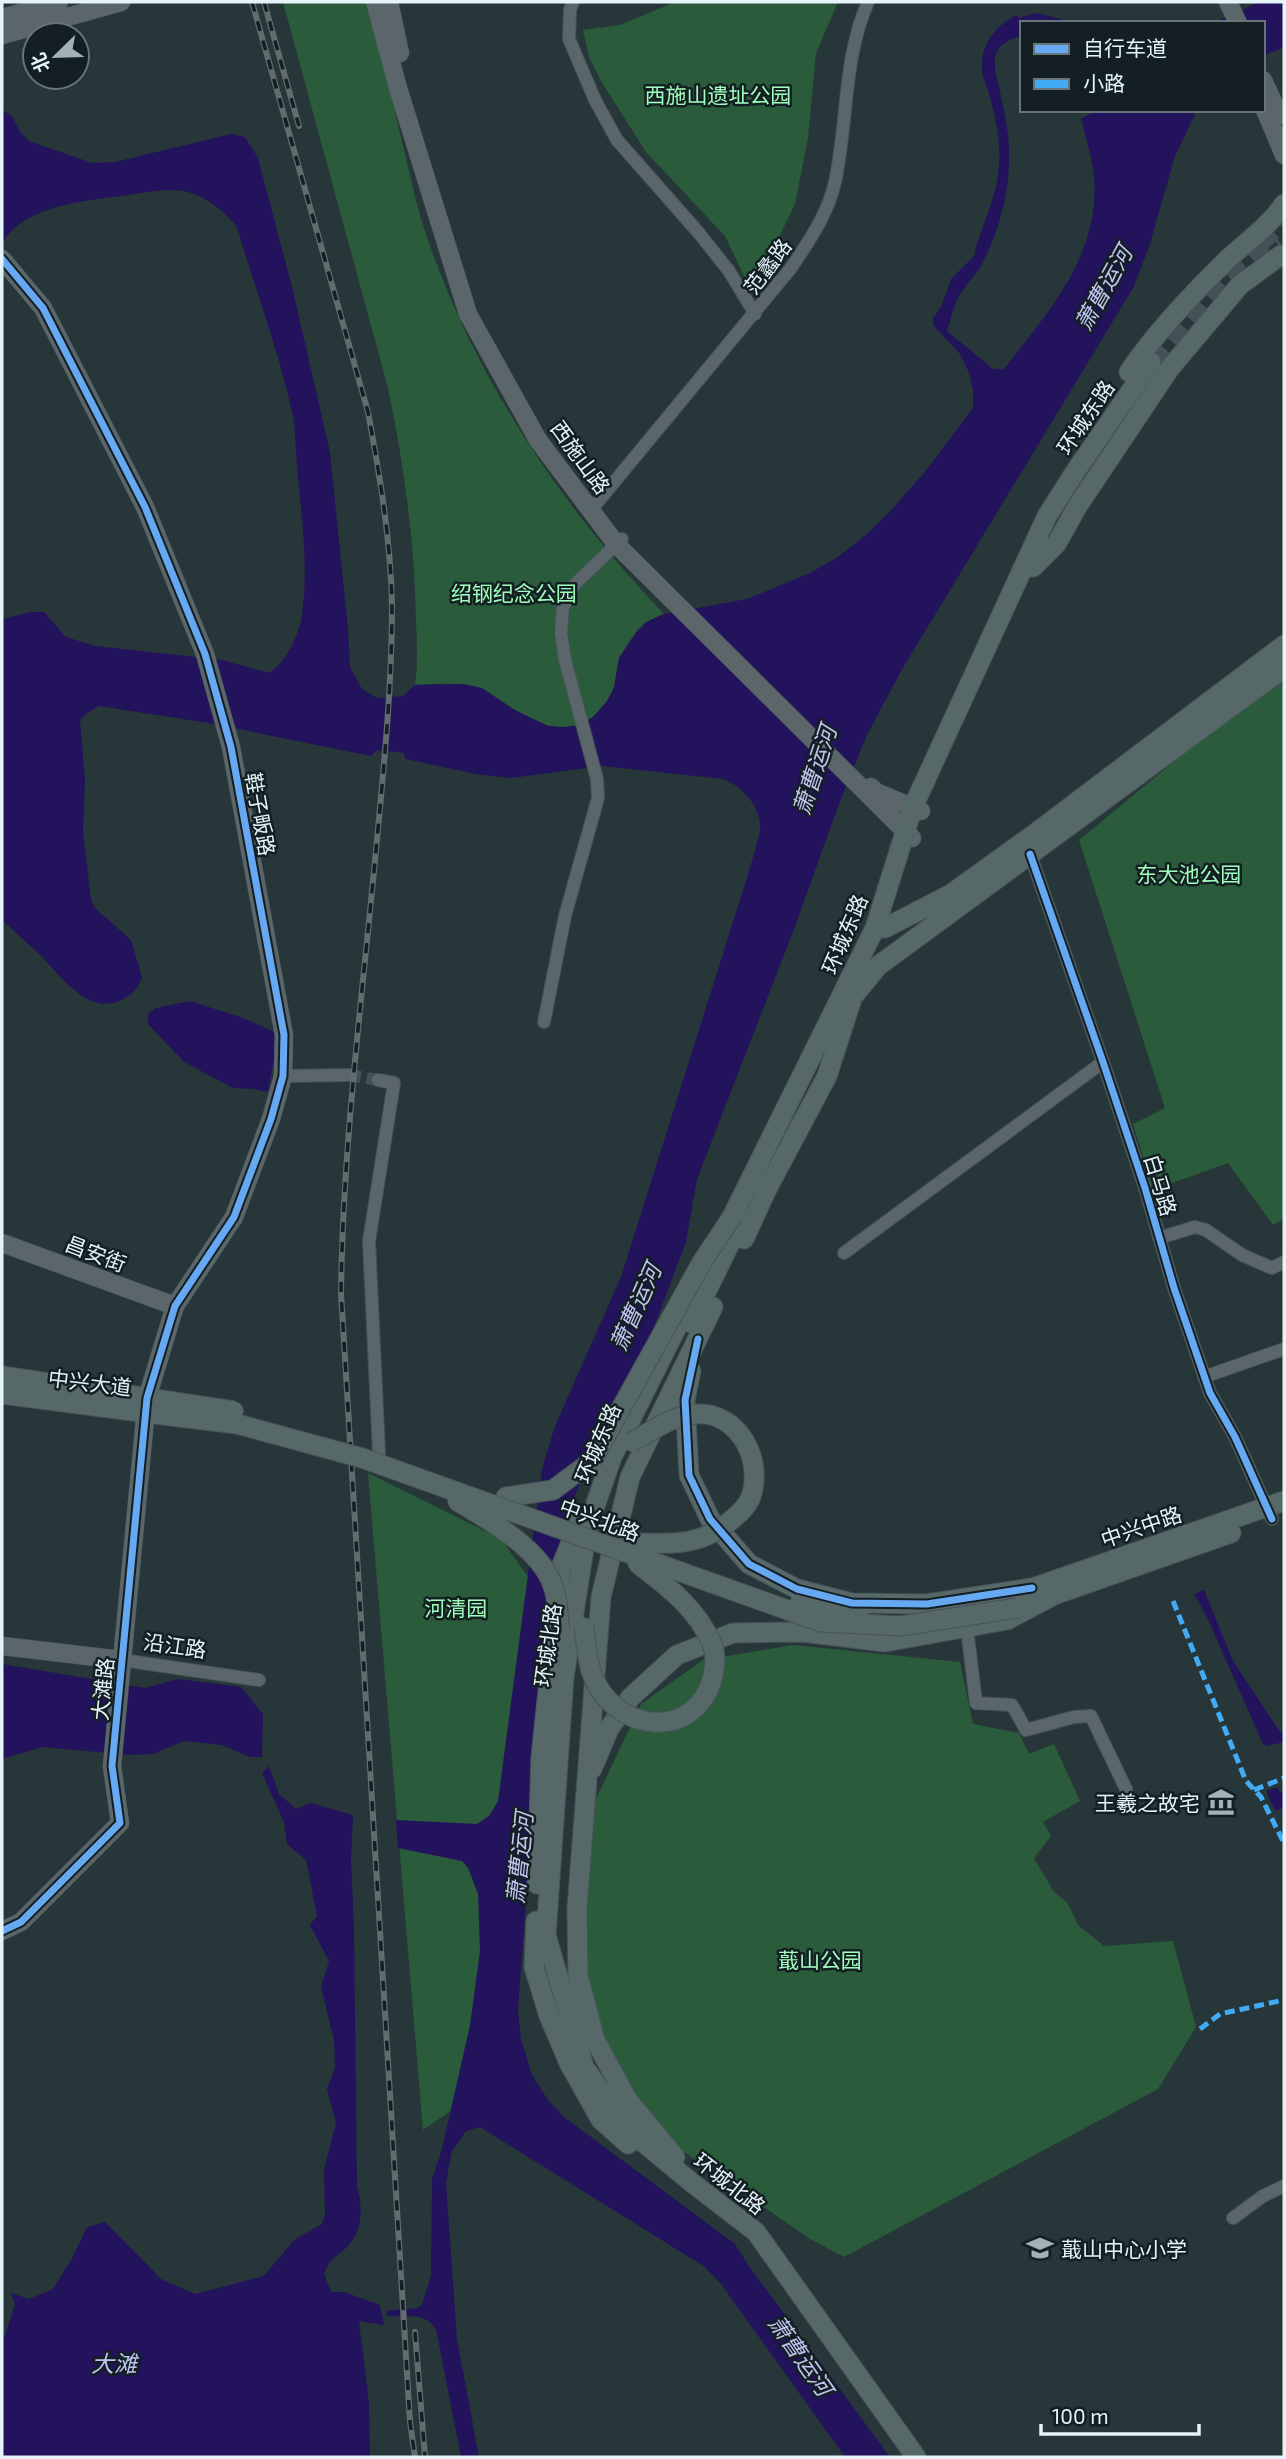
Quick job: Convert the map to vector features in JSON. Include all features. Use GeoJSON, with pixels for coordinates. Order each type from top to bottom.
{"type":"FeatureCollection","features":[{"type":"Feature","properties":{"kind":"main road"},"geometry":{"type":"LineString","coordinates":[[1029,565],[1026,542],[1034,519],[1143,351],[1230,258],[1276,224],[1284,204]]}},
{"type":"Feature","properties":{"kind":"main road"},"geometry":{"type":"LineString","coordinates":[[1029,565],[1057,543],[1077,507],[1170,368],[1240,285],[1283,254]]}},
{"type":"Feature","properties":{"kind":"main road","name":"环城东路"},"geometry":{"type":"LineString","coordinates":[[592,1532],[612,1457],[734,1214],[850,995],[880,928],[917,809],[1029,565],[1155,364]]}},
{"type":"Feature","properties":{"kind":"main road"},"geometry":{"type":"LineString","coordinates":[[880,928],[961,886],[1033,835],[1284,645]]}},
{"type":"Feature","properties":{"kind":"main road"},"geometry":{"type":"LineString","coordinates":[[692,2179],[660,2172],[601,2120],[569,2063],[549,2015],[534,1966],[541,1757],[561,1567],[675,1300],[719,1228],[815,1026],[878,966],[1284,668]]}},
{"type":"Feature","properties":{"kind":"main road"},"geometry":{"type":"LineString","coordinates":[[692,2179],[627,2099],[595,2040],[578,1976],[577,1909],[601,1597],[630,1477],[698,1339],[767,1189],[827,1076],[850,995]]}},
{"type":"Feature","properties":{"kind":"main road","name":"环城东路"},"geometry":{"type":"LineString","coordinates":[[592,1532],[632,1442],[817,1057]]}},
{"type":"Feature","properties":{"kind":"main road"},"geometry":{"type":"LineString","coordinates":[[506,1497],[553,1490],[593,1461],[702,1262],[734,1214]]}},
{"type":"Feature","properties":{"kind":"main road"},"geometry":{"type":"LineString","coordinates":[[698,1339],[685,1400],[689,1475],[710,1519],[749,1564],[797,1589],[852,1603],[927,1604],[1032,1588]]}},
{"type":"Feature","properties":{"kind":"main road","name":"中兴大道"},"geometry":{"type":"LineString","coordinates":[[2,1376],[147,1405]]}},
{"type":"Feature","properties":{"kind":"main road","name":"中兴大道"},"geometry":{"type":"LineString","coordinates":[[2,1394],[170,1408]]}},
{"type":"Feature","properties":{"kind":"main road","name":"中兴北路"},"geometry":{"type":"LineString","coordinates":[[170,1408],[242,1412],[379,1453],[506,1497],[821,1622],[901,1626],[1015,1601]]}},
{"type":"Feature","properties":{"kind":"main road","name":"中兴北路"},"geometry":{"type":"LineString","coordinates":[[170,1408],[362,1458],[629,1547]]}},
{"type":"Feature","properties":{"kind":"main road"},"geometry":{"type":"LineString","coordinates":[[629,1547],[683,1542],[708,1536],[728,1524],[750,1500],[755,1468],[747,1441],[724,1420],[699,1414],[674,1418],[632,1442]]}},
{"type":"Feature","properties":{"kind":"main road"},"geometry":{"type":"LineString","coordinates":[[417,1478],[502,1527],[538,1561],[553,1585],[560,1629],[548,1808],[546,1935]]}},
{"type":"Feature","properties":{"kind":"main road","name":"中兴中路"},"geometry":{"type":"LineString","coordinates":[[1015,1601],[1032,1588],[1277,1510]]}},
{"type":"Feature","properties":{"kind":"main road","name":"中兴中路"},"geometry":{"type":"LineString","coordinates":[[1015,1601],[1058,1593],[1277,1510]]}},
{"type":"Feature","properties":{"kind":"main road","name":"环城北路"},"geometry":{"type":"LineString","coordinates":[[592,1532],[570,1678],[546,1935],[584,2067],[627,2129],[760,2228],[930,2457]]}},
{"type":"Feature","properties":{"kind":"main road","name":"环城北路"},"geometry":{"type":"LineString","coordinates":[[570,1678],[584,1627],[592,1532]]}},
{"type":"Feature","properties":{"kind":"main road"},"geometry":{"type":"LineString","coordinates":[[584,1627],[593,1674],[604,1695],[620,1710],[645,1721],[660,1723],[680,1720],[695,1710],[709,1691],[715,1667],[714,1647],[698,1618],[629,1547]]}},
{"type":"Feature","properties":{"kind":"main road"},"geometry":{"type":"LineString","coordinates":[[585,1786],[609,1729],[630,1698],[677,1655],[733,1633],[803,1632],[885,1642],[1007,1620],[1058,1593]]}},
{"type":"Feature","properties":{"kind":"main road","name":"环城北路"},"geometry":{"type":"LineString","coordinates":[[692,2179],[756,2232],[916,2457]]}},
{"type":"Feature","properties":{"kind":"street"},"geometry":{"type":"LineString","coordinates":[[2,18],[59,2]]}},
{"type":"Feature","properties":{"kind":"street"},"geometry":{"type":"LineString","coordinates":[[2,35],[121,2]]}},
{"type":"Feature","properties":{"kind":"street","name":"西施山路"},"geometry":{"type":"LineString","coordinates":[[375,2],[398,88],[468,314],[538,440],[623,545],[874,795],[909,835]]}},
{"type":"Feature","properties":{"kind":"street","name":"西施山路"},"geometry":{"type":"LineString","coordinates":[[389,2],[407,85],[474,311],[544,436],[596,504],[623,545]]}},
{"type":"Feature","properties":{"kind":"street"},"geometry":{"type":"LineString","coordinates":[[573,2],[570,10],[569,39],[595,100],[617,140],[729,271],[755,314]]}},
{"type":"Feature","properties":{"kind":"street","name":"范蠡路"},"geometry":{"type":"LineString","coordinates":[[596,504],[755,314],[791,268],[818,226],[834,184],[842,139],[848,72],[859,22],[868,2]]}},
{"type":"Feature","properties":{"kind":"street"},"geometry":{"type":"LineString","coordinates":[[1222,2],[1227,21]]}},
{"type":"Feature","properties":{"kind":"street"},"geometry":{"type":"LineString","coordinates":[[1222,2],[1236,21]]}},
{"type":"Feature","properties":{"kind":"street"},"geometry":{"type":"LineString","coordinates":[[1265,92],[1284,128]]}},
{"type":"Feature","properties":{"kind":"street"},"geometry":{"type":"LineString","coordinates":[[1265,92],[1284,155]]}},
{"type":"Feature","properties":{"kind":"street","name":"鞋子畈路"},"geometry":{"type":"LineString","coordinates":[[2,259],[43,308],[145,507],[205,654],[231,747],[284,1035],[283,1076],[271,1119],[234,1217],[175,1306],[147,1405]]}},
{"type":"Feature","properties":{"kind":"street"},"geometry":{"type":"LineString","coordinates":[[544,1022],[565,916],[598,798],[597,779],[565,660],[561,633],[563,607],[575,583],[623,545]]}},
{"type":"Feature","properties":{"kind":"street","name":"西施山路"},"geometry":{"type":"LineString","coordinates":[[874,795],[917,809]]}},
{"type":"Feature","properties":{"kind":"street","name":"白马路"},"geometry":{"type":"LineString","coordinates":[[1030,855],[1103,1062],[1210,1393],[1277,1510]]}},
{"type":"Feature","properties":{"kind":"street"},"geometry":{"type":"LineString","coordinates":[[844,1252],[1103,1062]]}},
{"type":"Feature","properties":{"kind":"street"},"geometry":{"type":"LineString","coordinates":[[283,1076],[349,1075]]}},
{"type":"Feature","properties":{"kind":"street"},"geometry":{"type":"LineString","coordinates":[[378,1080],[394,1083],[369,1241],[379,1453]]}},
{"type":"Feature","properties":{"kind":"street"},"geometry":{"type":"LineString","coordinates":[[1159,1238],[1195,1227],[1206,1230],[1242,1255],[1272,1268],[1284,1262]]}},
{"type":"Feature","properties":{"kind":"street","name":"昌安街"},"geometry":{"type":"LineString","coordinates":[[2,1243],[175,1306]]}},
{"type":"Feature","properties":{"kind":"street"},"geometry":{"type":"LineString","coordinates":[[1204,1377],[1284,1349]]}},
{"type":"Feature","properties":{"kind":"street","name":"大滩路"},"geometry":{"type":"LineString","coordinates":[[2,1931],[21,1922],[120,1823],[112,1766],[147,1405]]}},
{"type":"Feature","properties":{"kind":"street"},"geometry":{"type":"LineString","coordinates":[[967,1628],[976,1703],[1012,1705],[1026,1730],[1074,1717],[1091,1716],[1126,1789]]}},
{"type":"Feature","properties":{"kind":"street","name":"沿江路"},"geometry":{"type":"LineString","coordinates":[[2,1646],[121,1668],[259,1680]]}},
{"type":"Feature","properties":{"kind":"street"},"geometry":{"type":"LineString","coordinates":[[1233,2218],[1263,2196],[1284,2186]]}},
{"type":"Feature","properties":{"kind":"green space","name":"绍钢纪念公园"},"geometry":{"type":"Polygon","coordinates":[[[283,2],[368,2],[421,219],[464,328],[490,380],[552,479],[625,571],[664,614],[644,625],[633,637],[619,661],[609,699],[599,712],[579,725],[562,728],[535,721],[485,690],[464,684],[415,685],[417,645],[413,563],[408,504],[394,417],[283,2]]]}},
{"type":"Feature","properties":{"kind":"green space","name":"西施山遗址公园"},"geometry":{"type":"Polygon","coordinates":[[[675,2],[838,2],[816,53],[808,138],[795,204],[752,293],[725,236],[646,152],[589,57],[583,30],[620,25],[675,2]]]}},
{"type":"Feature","properties":{"kind":"green space","name":"东大池公园"},"geometry":{"type":"Polygon","coordinates":[[[1284,671],[1284,1219],[1273,1225],[1228,1163],[1153,1190],[1133,1124],[1165,1108],[1079,840],[1284,671]]]}},
{"type":"Feature","properties":{"kind":"green space","name":"河清园"},"geometry":{"type":"Polygon","coordinates":[[[368,1473],[501,1539],[536,1588],[478,2092],[423,2130],[368,1473]]]}},
{"type":"Feature","properties":{"kind":"green space","name":"蕺山公园"},"geometry":{"type":"Polygon","coordinates":[[[793,1645],[960,1662],[973,1724],[1019,1733],[1029,1754],[1054,1744],[1080,1801],[1043,1822],[1051,1836],[1034,1858],[1054,1892],[1067,1902],[1078,1925],[1104,1946],[1173,1941],[1196,2027],[1158,2089],[844,2257],[810,2239],[625,2111],[583,2002],[586,1820],[641,1704],[703,1660],[793,1645]]]}},
{"type":"Feature","properties":{"kind":"water"},"geometry":{"type":"Polygon","coordinates":[[[1259,2],[1284,2],[1284,47],[1265,55],[1265,21],[1217,21],[1259,2]]]}},
{"type":"Feature","properties":{"kind":"water","name":"萧曹运河"},"geometry":{"type":"Polygon","coordinates":[[[1037,13],[1068,21],[1020,21],[1020,37],[1009,40],[996,54],[995,71],[1009,145],[1005,200],[988,252],[957,300],[947,331],[993,369],[1004,369],[1053,304],[1080,258],[1089,233],[1094,206],[1094,178],[1081,119],[1093,112],[1196,112],[1175,156],[1149,247],[1133,288],[901,671],[867,735],[697,1179],[686,1242],[649,1340],[600,1435],[571,1505],[561,1537],[537,1755],[518,2010],[521,2039],[532,2075],[548,2100],[564,2117],[735,2244],[890,2457],[845,2457],[721,2284],[705,2267],[480,2127],[466,2131],[452,2151],[446,2183],[457,2339],[479,2457],[461,2457],[436,2329],[427,2320],[387,2316],[386,2311],[417,2308],[422,2305],[431,2276],[432,2179],[442,2149],[470,2025],[480,1951],[478,1894],[468,1868],[462,1861],[398,1848],[396,1820],[477,1824],[489,1816],[498,1801],[542,1469],[555,1426],[621,1277],[750,868],[760,821],[758,813],[744,792],[723,779],[602,766],[511,778],[476,774],[405,759],[404,753],[377,750],[371,756],[209,723],[99,706],[80,720],[85,780],[83,832],[91,899],[95,908],[131,940],[142,977],[131,994],[109,1004],[85,998],[65,981],[2,920],[2,619],[31,612],[44,612],[66,637],[95,646],[222,660],[269,673],[285,657],[299,627],[304,601],[304,543],[292,412],[237,227],[220,209],[200,196],[184,191],[163,190],[58,207],[25,221],[12,231],[2,244],[2,110],[12,116],[21,133],[29,141],[92,163],[115,162],[231,134],[245,137],[258,158],[293,291],[330,452],[350,667],[362,689],[378,698],[403,696],[415,685],[464,684],[482,688],[515,710],[548,726],[564,727],[580,725],[593,717],[607,701],[614,687],[619,658],[646,622],[664,614],[747,599],[808,574],[838,557],[867,534],[893,508],[924,473],[973,408],[970,375],[960,354],[933,325],[933,318],[941,307],[951,279],[975,255],[997,181],[999,140],[983,76],[985,48],[1001,25],[1017,15],[1019,18],[1037,13]]]}},
{"type":"Feature","properties":{"kind":"water"},"geometry":{"type":"Polygon","coordinates":[[[190,1001],[243,1018],[279,1034],[268,1092],[233,1088],[184,1062],[148,1024],[148,1014],[156,1008],[190,1001]]]}},
{"type":"Feature","properties":{"kind":"water"},"geometry":{"type":"Polygon","coordinates":[[[1204,1590],[1233,1661],[1280,1732],[1284,1731],[1284,1742],[1267,1746],[1263,1744],[1207,1617],[1194,1594],[1204,1590]]]}},
{"type":"Feature","properties":{"kind":"water"},"geometry":{"type":"Polygon","coordinates":[[[2,1664],[145,1688],[178,1679],[241,1687],[263,1714],[262,1757],[250,1757],[222,1745],[184,1741],[153,1754],[129,1755],[42,1747],[2,1759],[2,1664]]]}},
{"type":"Feature","properties":{"kind":"water","name":"大滩"},"geometry":{"type":"Polygon","coordinates":[[[269,1766],[279,1794],[296,1809],[311,1803],[353,1815],[351,1860],[357,2186],[360,2216],[354,2238],[332,2259],[324,2274],[331,2292],[344,2292],[380,2305],[384,2325],[359,2321],[369,2403],[370,2457],[2,2457],[2,2344],[15,2305],[11,2293],[29,2299],[53,2289],[87,2227],[105,2222],[161,2279],[195,2294],[264,2276],[294,2240],[322,2224],[325,2214],[324,2169],[336,2123],[327,2089],[335,2068],[334,2040],[321,1987],[329,1961],[310,1925],[317,1916],[306,1860],[287,1844],[284,1822],[262,1773],[269,1766]]]}},
{"type":"Feature","properties":{"kind":"water"},"geometry":{"type":"Polygon","coordinates":[[[1277,1787],[1280,1792],[1284,1791],[1284,1807],[1275,1811],[1266,1791],[1277,1787]]]}},
{"type":"Feature","properties":{"kind":"tunnel"},"geometry":{"type":"LineString","coordinates":[[1259,244],[1284,221]]}},
{"type":"Feature","properties":{"kind":"tunnel"},"geometry":{"type":"LineString","coordinates":[[1232,280],[1278,240]]}},
{"type":"Feature","properties":{"kind":"tunnel"},"geometry":{"type":"LineString","coordinates":[[1151,362],[1237,264]]}},
{"type":"Feature","properties":{"kind":"tunnel"},"geometry":{"type":"LineString","coordinates":[[349,1075],[378,1080]]}},
{"type":"Feature","properties":{"kind":"railway"},"geometry":{"type":"LineString","coordinates":[[252,2],[368,412],[390,558],[392,635],[388,718],[350,1119],[341,1293],[410,2422],[415,2457]]}},
{"type":"Feature","properties":{"kind":"railway"},"geometry":{"type":"LineString","coordinates":[[264,2],[299,126]]}},
{"type":"Feature","properties":{"kind":"railway"},"geometry":{"type":"LineString","coordinates":[[415,2332],[425,2457]]}},
{"type":"Feature","properties":{"kind":"marked path"},"geometry":{"type":"LineString","coordinates":[[1173,1601],[1246,1781],[1261,1797],[1284,1843]]}},
{"type":"Feature","properties":{"kind":"marked path"},"geometry":{"type":"LineString","coordinates":[[1254,1790],[1284,1778]]}},
{"type":"Feature","properties":{"kind":"marked path"},"geometry":{"type":"LineString","coordinates":[[1200,2029],[1220,2014],[1284,2000]]}},
{"type":"Feature","properties":{"kind":"cycle path"},"geometry":{"type":"LineString","coordinates":[[2,259],[43,308],[145,507],[205,654],[231,747],[284,1035],[283,1076],[271,1119],[234,1217],[175,1306],[147,1398],[112,1766],[120,1823],[21,1922],[2,1931]]}},
{"type":"Feature","properties":{"kind":"cycle path"},"geometry":{"type":"LineString","coordinates":[[1030,854],[1103,1062],[1210,1393],[1235,1437],[1272,1519]]}},
{"type":"Feature","properties":{"kind":"cycle path"},"geometry":{"type":"LineString","coordinates":[[698,1339],[685,1400],[689,1475],[710,1519],[749,1564],[797,1589],[852,1603],[927,1604],[1032,1588]]}},
{"type":"Feature","properties":{"kind":"place","name":"王羲之故宅"},"geometry":{"type":"Point","coordinates":[1221,1802]}},
{"type":"Feature","properties":{"kind":"place","name":"蕺山中心小学"},"geometry":{"type":"Point","coordinates":[1040,2248]}}]}
